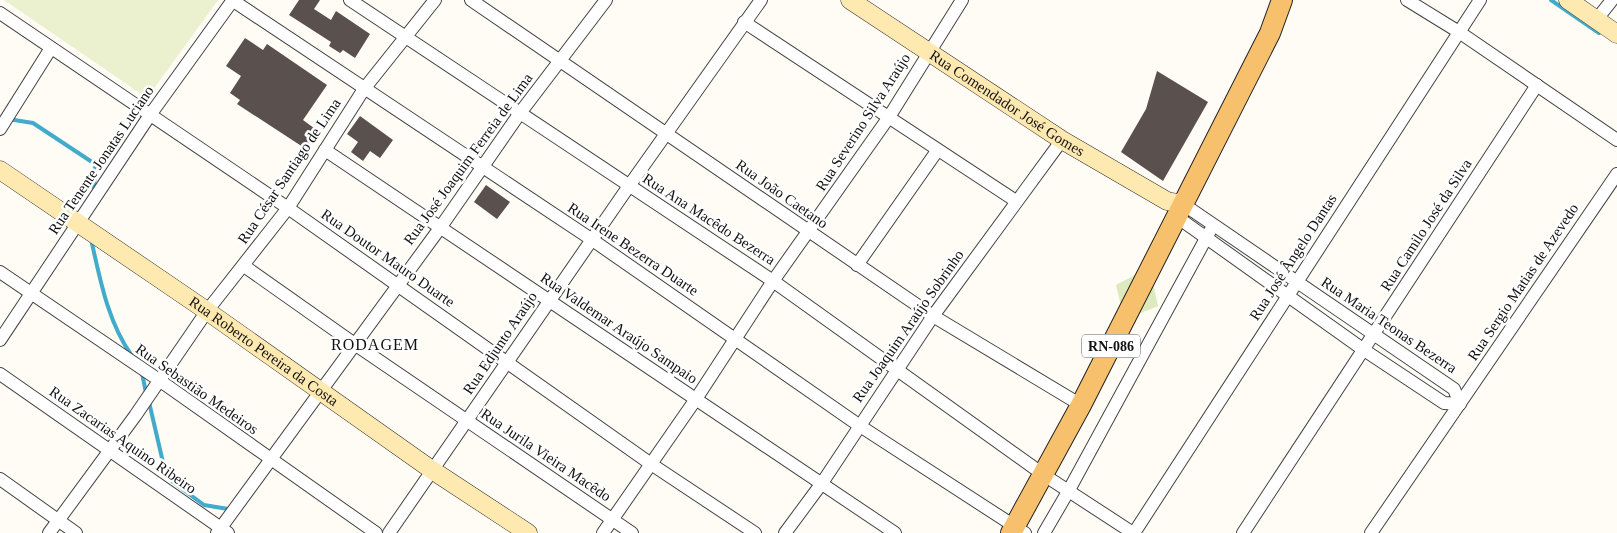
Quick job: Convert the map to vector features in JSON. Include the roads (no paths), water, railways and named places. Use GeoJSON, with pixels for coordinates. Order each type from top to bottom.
{"type":"FeatureCollection","features":[{"type":"Feature","properties":{"kind":"main road","name":"RN-086"},"geometry":{"type":"LineString","coordinates":[[1017,531],[1081,405],[1176,207],[1270,32],[1282,0]]}},
{"type":"Feature","properties":{"kind":"street","name":"Rua Irene Bezerra Duarte"},"geometry":{"type":"LineString","coordinates":[[233,0],[591,239],[860,426],[1017,531]]}},
{"type":"Feature","properties":{"kind":"street","name":"Rua Tenente Jonatas Luciano"},"geometry":{"type":"LineString","coordinates":[[0,340],[150,115],[233,0]]}},
{"type":"Feature","properties":{"kind":"street","name":"Rua Ana Macêdo Bezerra"},"geometry":{"type":"LineString","coordinates":[[350,0],[773,281],[1044,475],[1134,533]]}},
{"type":"Feature","properties":{"kind":"street","name":"Rua César Santiago de Lima"},"geometry":{"type":"LineString","coordinates":[[50,533],[110,451],[207,311],[288,208],[364,89],[408,37],[435,0]]}},
{"type":"Feature","properties":{"kind":"street","name":"Rua João Caetano"},"geometry":{"type":"LineString","coordinates":[[470,0],[558,62],[666,133],[933,316],[1081,405]]}},
{"type":"Feature","properties":{"kind":"street","name":"Rua José Joaquim Ferreia de Lima"},"geometry":{"type":"LineString","coordinates":[[222,531],[269,459],[356,345],[520,113],[606,0]]}},
{"type":"Feature","properties":{"kind":"street","name":"Rua Edjunto Araújo"},"geometry":{"type":"LineString","coordinates":[[389,533],[591,239],[761,0]]}},
{"type":"Feature","properties":{"kind":"street","name":"Rua Comendador José Gomes"},"geometry":{"type":"LineString","coordinates":[[850,0],[1062,140],[1176,207]]}},
{"type":"Feature","properties":{"kind":"street","name":"Rua Severino Silva Araújo"},"geometry":{"type":"LineString","coordinates":[[603,533],[696,399],[773,281],[889,117],[928,51],[962,0]]}},
{"type":"Feature","properties":{"kind":"street"},"geometry":{"type":"LineString","coordinates":[[1407,0],[1459,32],[1617,140]]}},
{"type":"Feature","properties":{"kind":"street","name":"Rua José Ângelo Dantas"},"geometry":{"type":"LineString","coordinates":[[1134,533],[1480,0]]}},
{"type":"Feature","properties":{"kind":"street"},"geometry":{"type":"LineString","coordinates":[[1568,0],[1617,34]]}},
{"type":"Feature","properties":{"kind":"street"},"geometry":{"type":"LineString","coordinates":[[1596,19],[1612,0]]}},
{"type":"Feature","properties":{"kind":"street","name":"Rua Doutor Mauro Duarte"},"geometry":{"type":"LineString","coordinates":[[0,13],[288,208],[651,464],[755,533]]}},
{"type":"Feature","properties":{"kind":"street"},"geometry":{"type":"LineString","coordinates":[[744,22],[889,117],[937,151],[1016,200]]}},
{"type":"Feature","properties":{"kind":"street"},"geometry":{"type":"LineString","coordinates":[[0,129],[51,48]]}},
{"type":"Feature","properties":{"kind":"street","name":"Rua Camilo José da Silva"},"geometry":{"type":"LineString","coordinates":[[1243,533],[1537,85]]}},
{"type":"Feature","properties":{"kind":"street","name":"Rua Joaquim Araújo Sobrinho"},"geometry":{"type":"LineString","coordinates":[[785,533],[822,483],[933,316],[1016,200],[1062,140]]}},
{"type":"Feature","properties":{"kind":"street","name":"Rua Valdemar Araújo Sampaio"},"geometry":{"type":"LineString","coordinates":[[326,150],[895,533]]}},
{"type":"Feature","properties":{"kind":"street"},"geometry":{"type":"LineString","coordinates":[[857,265],[937,151]]}},
{"type":"Feature","properties":{"kind":"street","name":"Rua Roberto Pereira da Costa"},"geometry":{"type":"LineString","coordinates":[[0,170],[207,311],[432,470],[528,533]]}},
{"type":"Feature","properties":{"kind":"street","name":"Rua Sergio Matias de Azevedo"},"geometry":{"type":"LineString","coordinates":[[1371,533],[1617,174]]}},
{"type":"Feature","properties":{"kind":"street"},"geometry":{"type":"LineString","coordinates":[[1176,207],[1206,238],[1364,350],[1444,403],[1460,404]]}},
{"type":"Feature","properties":{"kind":"street","name":"Rua Maria Teonas Bezerra"},"geometry":{"type":"LineString","coordinates":[[1176,207],[1214,224],[1296,282],[1375,334],[1454,389],[1460,404]]}},
{"type":"Feature","properties":{"kind":"street"},"geometry":{"type":"LineString","coordinates":[[1044,533],[1214,224]]}},
{"type":"Feature","properties":{"kind":"street","name":"Rua Jurila Vieira Macêdo"},"geometry":{"type":"LineString","coordinates":[[244,266],[356,345],[632,533]]}},
{"type":"Feature","properties":{"kind":"street","name":"Rua Sebastião Medeiros"},"geometry":{"type":"LineString","coordinates":[[0,272],[159,380],[376,533]]}},
{"type":"Feature","properties":{"kind":"street","name":"Rua Zacarias Aquino Ribeiro"},"geometry":{"type":"LineString","coordinates":[[0,374],[222,531]]}},
{"type":"Feature","properties":{"kind":"street"},"geometry":{"type":"LineString","coordinates":[[0,479],[76,533]]}},
{"type":"Feature","properties":{"kind":"waterway"},"geometry":{"type":"LineString","coordinates":[[1551,0],[1599,33]]}},
{"type":"Feature","properties":{"kind":"waterway"},"geometry":{"type":"LineString","coordinates":[[8,119],[33,123],[95,164],[94,193]]}},
{"type":"Feature","properties":{"kind":"waterway"},"geometry":{"type":"LineString","coordinates":[[91,239],[111,315],[132,356]]}},
{"type":"Feature","properties":{"kind":"waterway"},"geometry":{"type":"LineString","coordinates":[[142,373],[146,393]]}},
{"type":"Feature","properties":{"kind":"waterway"},"geometry":{"type":"LineString","coordinates":[[149,402],[165,471],[173,482],[204,505],[228,509]]}},
{"type":"Feature","properties":{"kind":"district","name":"RODAGEM"},"geometry":{"type":"Point","coordinates":[375,344]}}]}
